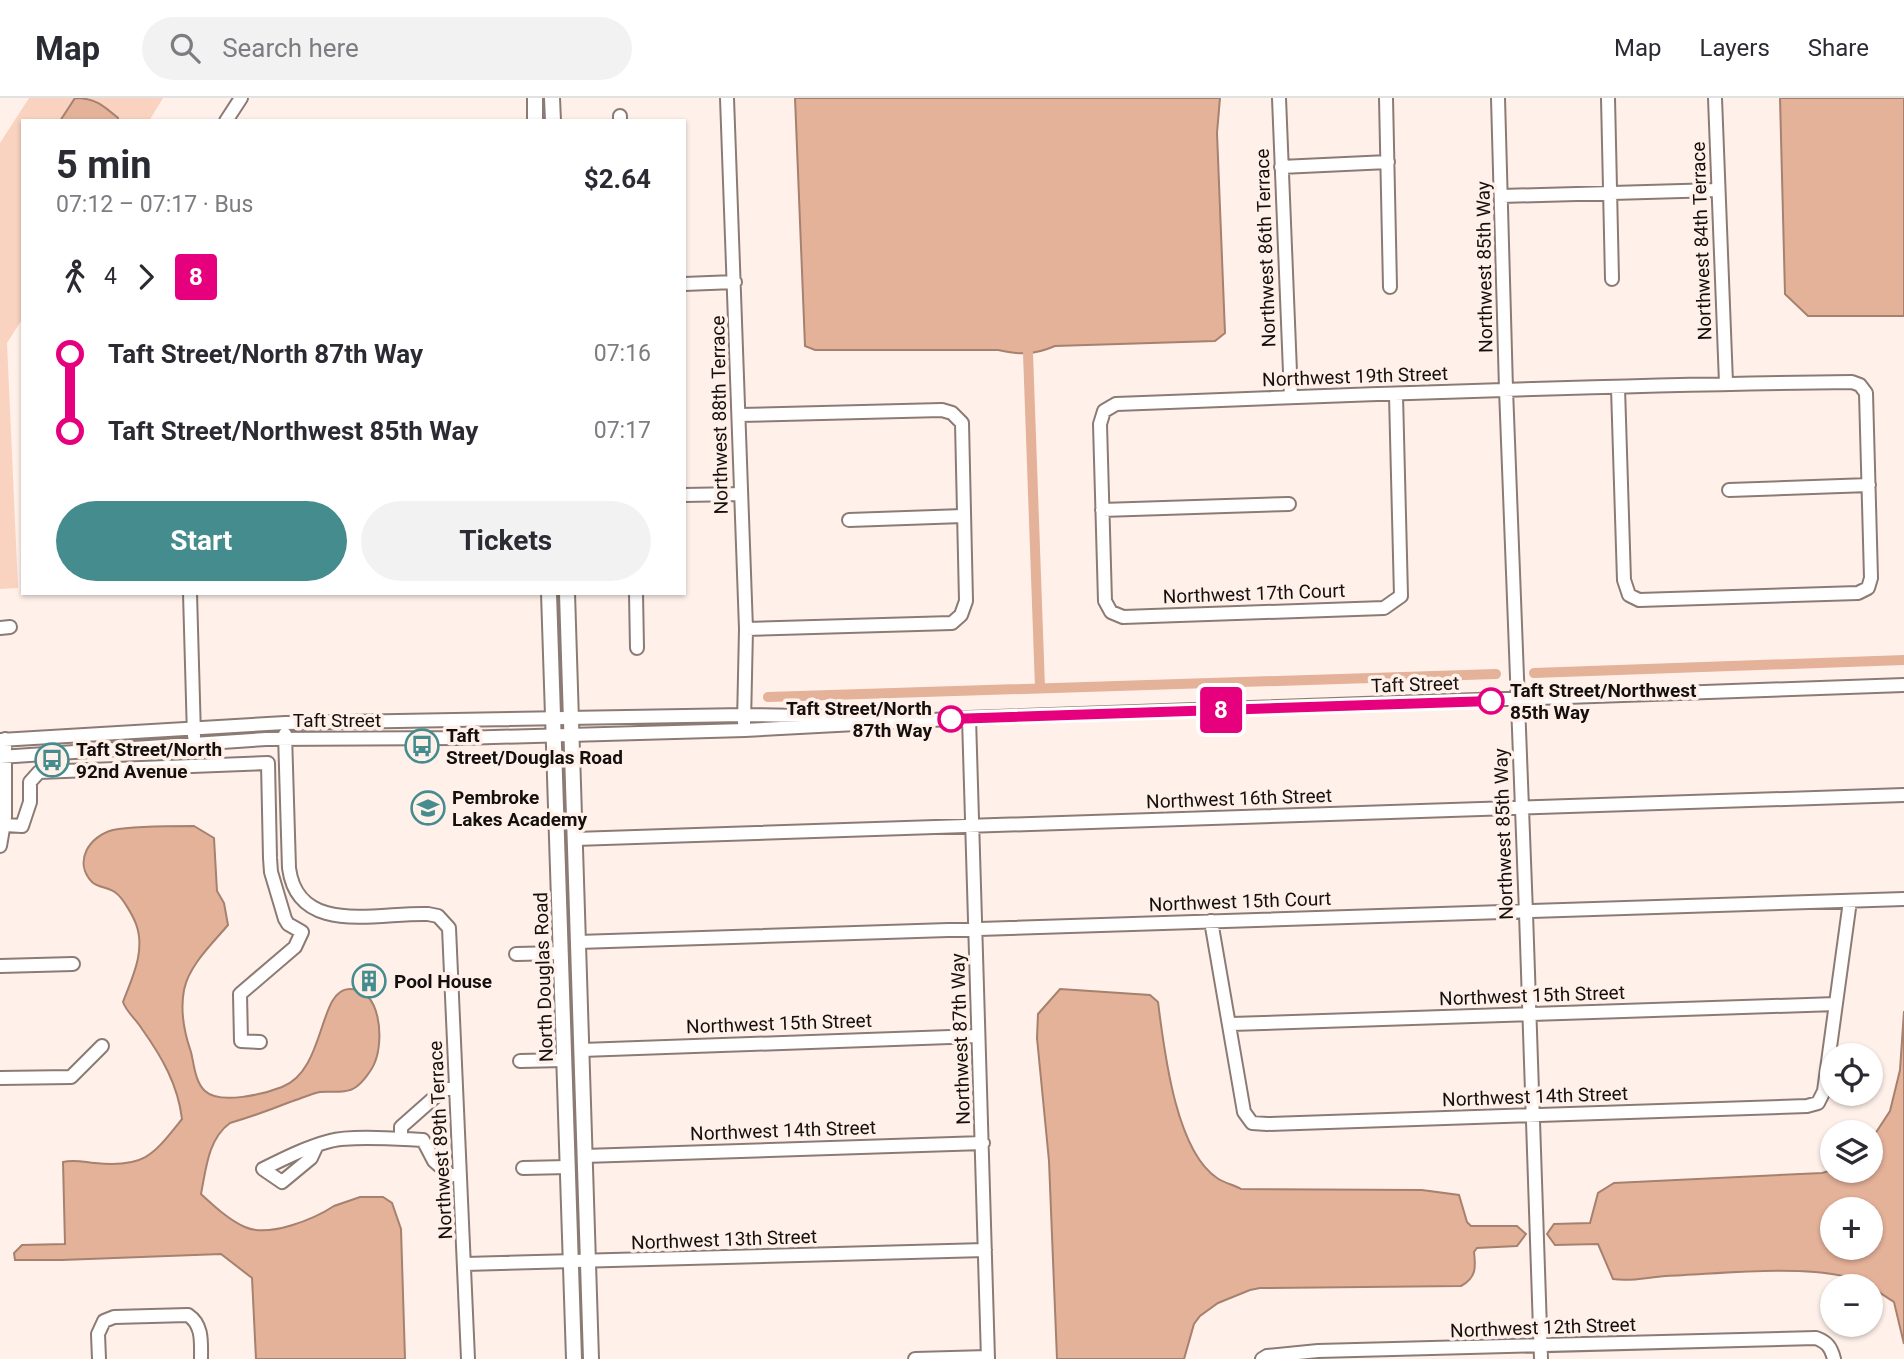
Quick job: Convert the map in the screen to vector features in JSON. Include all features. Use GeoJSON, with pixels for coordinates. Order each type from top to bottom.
{"type":"FeatureCollection","features":[{"type":"Feature","properties":{"kind":"main road"},"geometry":{"type":"LineString","coordinates":[[535,98],[535,119]]}},
{"type":"Feature","properties":{"kind":"main road"},"geometry":{"type":"LineString","coordinates":[[552,98],[553,119]]}},
{"type":"Feature","properties":{"kind":"main road","name":"North Douglas Road"},"geometry":{"type":"LineString","coordinates":[[549,595],[574,1359]]}},
{"type":"Feature","properties":{"kind":"main road","name":"North Douglas Road"},"geometry":{"type":"LineString","coordinates":[[567,595],[591,1359]]}},
{"type":"Feature","properties":{"kind":"main road"},"geometry":{"type":"LineString","coordinates":[[558,853],[566,865],[568,904],[578,935]]}},
{"type":"Feature","properties":{"kind":"street"},"geometry":{"type":"LineString","coordinates":[[227,119],[241,98]]}},
{"type":"Feature","properties":{"kind":"street","name":"Northwest 88th Terrace"},"geometry":{"type":"LineString","coordinates":[[727,98],[735,282],[739,494],[746,629],[745,730]]}},
{"type":"Feature","properties":{"kind":"street","name":"Northwest 86th Terrace"},"geometry":{"type":"LineString","coordinates":[[1279,98],[1291,397]]}},
{"type":"Feature","properties":{"kind":"street"},"geometry":{"type":"LineString","coordinates":[[1386,98],[1390,286]]}},
{"type":"Feature","properties":{"kind":"street","name":"Northwest 85th Way"},"geometry":{"type":"LineString","coordinates":[[1498,98],[1540,1353]]}},
{"type":"Feature","properties":{"kind":"street"},"geometry":{"type":"LineString","coordinates":[[1608,98],[1612,279]]}},
{"type":"Feature","properties":{"kind":"street","name":"Northwest 84th Terrace"},"geometry":{"type":"LineString","coordinates":[[1716,98],[1717,190],[1726,383]]}},
{"type":"Feature","properties":{"kind":"street"},"geometry":{"type":"LineString","coordinates":[[1282,167],[1388,162]]}},
{"type":"Feature","properties":{"kind":"street"},"geometry":{"type":"LineString","coordinates":[[1502,196],[1717,190]]}},
{"type":"Feature","properties":{"kind":"street"},"geometry":{"type":"LineString","coordinates":[[686,284],[735,282]]}},
{"type":"Feature","properties":{"kind":"street","name":"Northwest 19th Street"},"geometry":{"type":"LineString","coordinates":[[1102,510],[1100,424],[1104,411],[1116,404],[1506,389],[1852,382],[1860,385],[1866,393],[1869,485]]}},
{"type":"Feature","properties":{"kind":"street"},"geometry":{"type":"LineString","coordinates":[[1618,388],[1624,580],[1629,595],[1639,600],[1858,593],[1868,588],[1871,578],[1869,485],[1729,490]]}},
{"type":"Feature","properties":{"kind":"street","name":"Northwest 17th Court"},"geometry":{"type":"LineString","coordinates":[[1102,510],[1105,601],[1111,612],[1123,617],[1384,608],[1401,596],[1396,395]]}},
{"type":"Feature","properties":{"kind":"street"},"geometry":{"type":"LineString","coordinates":[[739,415],[942,410],[953,413],[961,423],[966,601],[961,615],[952,623],[746,629]]}},
{"type":"Feature","properties":{"kind":"street"},"geometry":{"type":"LineString","coordinates":[[686,495],[739,494]]}},
{"type":"Feature","properties":{"kind":"street"},"geometry":{"type":"LineString","coordinates":[[1102,510],[1289,505]]}},
{"type":"Feature","properties":{"kind":"street"},"geometry":{"type":"LineString","coordinates":[[849,520],[963,516]]}},
{"type":"Feature","properties":{"kind":"street"},"geometry":{"type":"LineString","coordinates":[[190,595],[194,744]]}},
{"type":"Feature","properties":{"kind":"street"},"geometry":{"type":"LineString","coordinates":[[636,595],[637,648]]}},
{"type":"Feature","properties":{"kind":"street","name":"Taft Street"},"geometry":{"type":"LineString","coordinates":[[3,757],[285,739],[461,738],[745,730],[969,718],[1904,685]]}},
{"type":"Feature","properties":{"kind":"street","name":"Taft Street"},"geometry":{"type":"LineString","coordinates":[[2,739],[285,723],[744,715],[969,718]]}},
{"type":"Feature","properties":{"kind":"street","name":"Northwest 87th Way"},"geometry":{"type":"LineString","coordinates":[[969,718],[988,1358]]}},
{"type":"Feature","properties":{"kind":"street"},"geometry":{"type":"LineString","coordinates":[[260,1042],[241,1041],[240,994],[295,947],[314,910],[295,891],[290,875],[285,723]]}},
{"type":"Feature","properties":{"kind":"street"},"geometry":{"type":"LineString","coordinates":[[0,846],[3,819],[2,739]]}},
{"type":"Feature","properties":{"kind":"street"},"geometry":{"type":"LineString","coordinates":[[3,819],[22,826],[30,802],[30,782],[39,772],[268,763],[271,872],[288,924],[302,932]]}},
{"type":"Feature","properties":{"kind":"street","name":"Northwest 16th Street"},"geometry":{"type":"LineString","coordinates":[[575,839],[1904,795]]}},
{"type":"Feature","properties":{"kind":"street","name":"Northwest 15th Court"},"geometry":{"type":"LineString","coordinates":[[578,935],[977,929],[1904,899]]}},
{"type":"Feature","properties":{"kind":"street"},"geometry":{"type":"LineString","coordinates":[[1836,1004],[1850,901]]}},
{"type":"Feature","properties":{"kind":"street","name":"Northwest 89th Terrace"},"geometry":{"type":"LineString","coordinates":[[314,910],[338,916],[428,914],[445,921],[451,936],[468,1359]]}},
{"type":"Feature","properties":{"kind":"street"},"geometry":{"type":"LineString","coordinates":[[1211,921],[1231,1024]]}},
{"type":"Feature","properties":{"kind":"street"},"geometry":{"type":"LineString","coordinates":[[516,954],[561,953]]}},
{"type":"Feature","properties":{"kind":"street"},"geometry":{"type":"LineString","coordinates":[[0,966],[74,964]]}},
{"type":"Feature","properties":{"kind":"street","name":"Northwest 15th Street"},"geometry":{"type":"LineString","coordinates":[[1231,1024],[1836,1004]]}},
{"type":"Feature","properties":{"kind":"street","name":"Northwest 14th Street"},"geometry":{"type":"LineString","coordinates":[[1231,1024],[1244,1112],[1252,1123],[1267,1124],[1807,1106],[1818,1102],[1824,1091],[1836,1004]]}},
{"type":"Feature","properties":{"kind":"street","name":"Northwest 15th Street"},"geometry":{"type":"LineString","coordinates":[[582,1050],[978,1036]]}},
{"type":"Feature","properties":{"kind":"street"},"geometry":{"type":"LineString","coordinates":[[0,1079],[71,1077],[102,1046]]}},
{"type":"Feature","properties":{"kind":"street"},"geometry":{"type":"LineString","coordinates":[[520,1061],[564,1060]]}},
{"type":"Feature","properties":{"kind":"street"},"geometry":{"type":"LineString","coordinates":[[401,1138],[401,1127],[444,1089],[456,1089]]}},
{"type":"Feature","properties":{"kind":"street"},"geometry":{"type":"LineString","coordinates":[[317,1145],[332,1140],[424,1140],[435,1161],[450,1175],[459,1175]]}},
{"type":"Feature","properties":{"kind":"street","name":"Northwest 14th Street"},"geometry":{"type":"LineString","coordinates":[[584,1156],[983,1143]]}},
{"type":"Feature","properties":{"kind":"street"},"geometry":{"type":"LineString","coordinates":[[523,1168],[568,1167]]}},
{"type":"Feature","properties":{"kind":"street","name":"Northwest 13th Street"},"geometry":{"type":"LineString","coordinates":[[465,1264],[985,1250]]}},
{"type":"Feature","properties":{"kind":"street"},"geometry":{"type":"LineString","coordinates":[[99,1359],[98,1334],[104,1321],[114,1317],[188,1315],[196,1320],[201,1332],[201,1359]]}},
{"type":"Feature","properties":{"kind":"street","name":"Northwest 12th Street"},"geometry":{"type":"LineString","coordinates":[[1262,1359],[1267,1356],[1318,1351],[1540,1353],[1816,1338],[1825,1341],[1832,1350],[1834,1359]]}},
{"type":"Feature","properties":{"kind":"street"},"geometry":{"type":"LineString","coordinates":[[915,1359],[988,1358]]}},
{"type":"Feature","properties":{"kind":"shaded area"},"geometry":{"type":"Polygon","coordinates":[[[29,98],[163,98],[150,119],[21,119],[21,321],[7,343],[18,588],[0,589],[0,143],[29,98]]]}},
{"type":"Feature","properties":{"kind":"shaded area"},"geometry":{"type":"Polygon","coordinates":[[[75,98],[98,103],[118,118],[118,119],[61,119],[75,98]]]}},
{"type":"Feature","properties":{"kind":"shaded area"},"geometry":{"type":"Polygon","coordinates":[[[795,98],[1220,98],[1217,133],[1225,333],[1215,341],[1055,346],[1027,353],[998,350],[815,350],[805,346],[795,98]]]}},
{"type":"Feature","properties":{"kind":"shaded area"},"geometry":{"type":"Polygon","coordinates":[[[1780,98],[1904,98],[1904,316],[1808,316],[1785,294],[1780,98]]]}},
{"type":"Feature","properties":{"kind":"shaded area"},"geometry":{"type":"Polygon","coordinates":[[[194,826],[214,838],[217,891],[224,903],[228,925],[196,963],[184,990],[186,1037],[197,1078],[205,1091],[221,1097],[242,1097],[282,1087],[296,1078],[307,1065],[332,1002],[339,993],[349,989],[368,996],[374,1005],[379,1029],[375,1062],[367,1076],[356,1087],[312,1094],[230,1123],[212,1146],[201,1194],[233,1221],[255,1230],[291,1226],[360,1197],[383,1197],[392,1203],[401,1229],[405,1359],[256,1359],[252,1278],[221,1254],[15,1260],[14,1253],[22,1245],[65,1244],[63,1162],[112,1164],[137,1161],[155,1150],[182,1119],[168,1072],[123,1002],[139,954],[136,924],[119,895],[92,882],[86,874],[84,858],[86,851],[97,838],[113,830],[194,826]]]}},
{"type":"Feature","properties":{"kind":"shaded area"},"geometry":{"type":"Polygon","coordinates":[[[1060,989],[1150,995],[1158,1002],[1168,1071],[1181,1122],[1203,1164],[1220,1180],[1241,1189],[1422,1190],[1459,1195],[1467,1222],[1471,1226],[1517,1226],[1526,1234],[1517,1246],[1477,1248],[1474,1252],[1475,1268],[1472,1276],[1461,1286],[1260,1288],[1218,1303],[1200,1316],[1194,1324],[1184,1359],[1057,1359],[1049,1161],[1037,1038],[1038,1014],[1060,989]]]}},
{"type":"Feature","properties":{"kind":"shaded area"},"geometry":{"type":"Polygon","coordinates":[[[1904,1011],[1904,1344],[1894,1302],[1883,1295],[1883,1274],[1732,1272],[1620,1280],[1613,1279],[1598,1244],[1555,1245],[1547,1234],[1554,1224],[1590,1223],[1598,1193],[1614,1183],[1820,1173],[1820,1183],[1883,1183],[1883,1122],[1890,1111],[1900,1070],[1904,1011]]]}},
{"type":"Feature","properties":{"kind":"waterway"},"geometry":{"type":"LineString","coordinates":[[1028,353],[1040,688]]}},
{"type":"Feature","properties":{"kind":"waterway"},"geometry":{"type":"LineString","coordinates":[[1534,673],[1904,660]]}},
{"type":"Feature","properties":{"kind":"waterway"},"geometry":{"type":"LineString","coordinates":[[768,697],[1496,674]]}},
{"type":"Feature","properties":{"kind":"bus line","name":"8"},"geometry":{"type":"LineString","coordinates":[[951,719],[1491,701]]}},
{"type":"Feature","properties":{"kind":"place","name":"Taft Street/Northwest 85th Way"},"geometry":{"type":"Point","coordinates":[1491,701]}},
{"type":"Feature","properties":{"kind":"place","name":"Taft Street/North 87th Way"},"geometry":{"type":"Point","coordinates":[951,719]}},
{"type":"Feature","properties":{"kind":"place","name":"Taft Street/Douglas Road"},"geometry":{"type":"Point","coordinates":[422,746]}},
{"type":"Feature","properties":{"kind":"place","name":"Taft Street/North 92nd Avenue"},"geometry":{"type":"Point","coordinates":[52,760]}},
{"type":"Feature","properties":{"kind":"place","name":"Pembroke Lakes Academy"},"geometry":{"type":"Point","coordinates":[428,808]}},
{"type":"Feature","properties":{"kind":"place","name":"Pool House"},"geometry":{"type":"Point","coordinates":[369,981]}}]}
